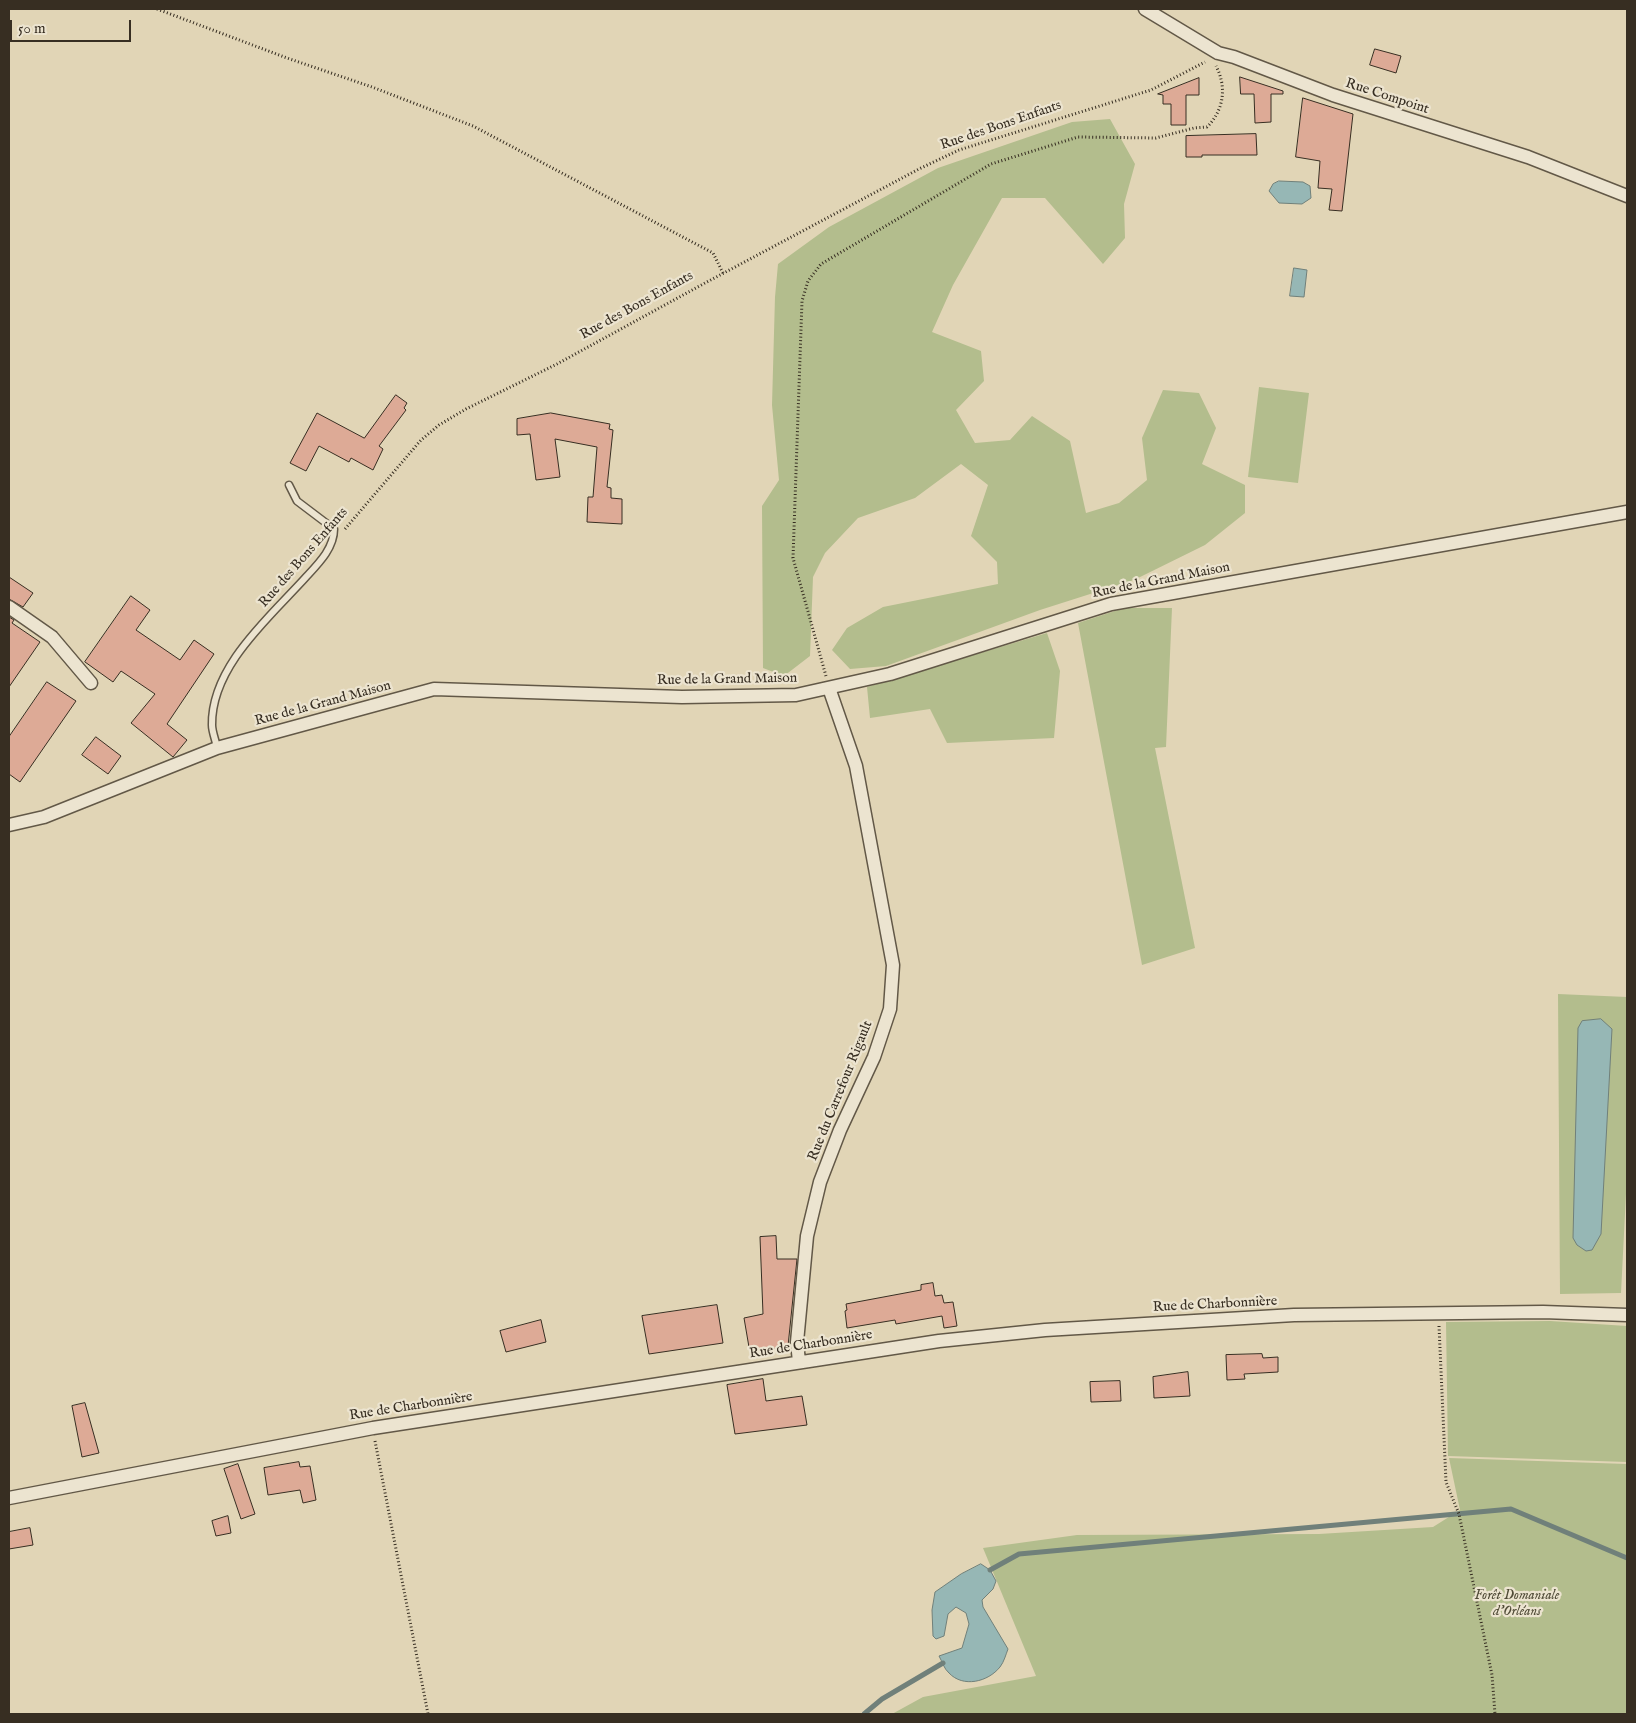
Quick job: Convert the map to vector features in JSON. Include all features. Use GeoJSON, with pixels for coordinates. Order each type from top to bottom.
{"type":"FeatureCollection","features":[{"type":"Feature","properties":{"kind":"street","name":"Rue Compoint"},"geometry":{"type":"LineString","coordinates":[[1145,9],[1218,54],[1234,57],[1333,95],[1528,158],[1627,196]]}},
{"type":"Feature","properties":{"kind":"street","name":"Rue de la Grand Maison"},"geometry":{"type":"LineString","coordinates":[[9,825],[44,817],[217,748],[434,689],[682,698],[796,695],[890,674],[1111,604],[1627,512]]}},
{"type":"Feature","properties":{"kind":"street"},"geometry":{"type":"LineString","coordinates":[[9,608],[52,637],[91,683]]}},
{"type":"Feature","properties":{"kind":"street","name":"Rue du Carrefour Rigault"},"geometry":{"type":"LineString","coordinates":[[799,1362],[797,1342],[807,1236],[820,1182],[840,1130],[874,1057],[890,1009],[893,965],[856,766],[829,688]]}},
{"type":"Feature","properties":{"kind":"street","name":"Rue de Charbonnière"},"geometry":{"type":"LineString","coordinates":[[9,1498],[373,1428],[939,1341],[1045,1330],[1294,1315],[1543,1312],[1627,1315]]}},
{"type":"Feature","properties":{"kind":"lane"},"geometry":{"type":"LineString","coordinates":[[289,484],[297,501],[334,529],[334,539]]}},
{"type":"Feature","properties":{"kind":"lane","name":"Rue des Bons Enfants"},"geometry":{"type":"LineString","coordinates":[[217,748],[212,726],[221,686],[230,665],[250,639],[316,566],[334,539]]}},
{"type":"Feature","properties":{"kind":"path"},"geometry":{"type":"LineString","coordinates":[[157,9],[286,58],[372,87],[473,126],[713,253],[723,273]]}},
{"type":"Feature","properties":{"kind":"path","name":"Rue des Bons Enfants"},"geometry":{"type":"LineString","coordinates":[[334,539],[357,517],[421,440],[439,425],[557,364],[723,273],[959,150],[1151,90],[1212,58],[1220,74],[1223,101],[1216,118],[1207,127],[1194,128],[1156,138],[1078,137],[991,164],[821,264],[808,282],[802,301],[793,558],[826,674]]}},
{"type":"Feature","properties":{"kind":"path"},"geometry":{"type":"LineString","coordinates":[[1439,1313],[1446,1482],[1459,1514],[1492,1675],[1495,1714]]}},
{"type":"Feature","properties":{"kind":"path"},"geometry":{"type":"LineString","coordinates":[[373,1428],[428,1714]]}},
{"type":"Feature","properties":{"kind":"green space"},"geometry":{"type":"Polygon","coordinates":[[[1110,119],[1135,164],[1124,204],[1125,238],[1103,264],[1045,198],[1002,198],[953,285],[932,332],[981,351],[984,381],[956,410],[975,443],[1010,440],[1032,416],[1070,441],[1086,513],[1119,503],[1147,480],[1142,438],[1163,390],[1199,393],[1216,428],[1202,464],[1245,485],[1245,513],[1205,545],[1134,580],[1040,610],[886,666],[850,669],[832,650],[847,628],[883,607],[998,584],[997,562],[971,536],[988,485],[961,464],[915,498],[858,518],[825,553],[813,577],[810,656],[784,676],[763,668],[762,506],[779,480],[772,405],[775,297],[778,264],[829,227],[938,168],[1072,122],[1110,119]]]}},
{"type":"Feature","properties":{"kind":"green space"},"geometry":{"type":"Polygon","coordinates":[[[1259,387],[1309,393],[1298,483],[1248,477],[1259,387]]]}},
{"type":"Feature","properties":{"kind":"green space"},"geometry":{"type":"Polygon","coordinates":[[[1124,608],[1172,608],[1166,747],[1155,748],[1195,948],[1142,965],[1078,623],[1124,608]]]}},
{"type":"Feature","properties":{"kind":"green space"},"geometry":{"type":"Polygon","coordinates":[[[1047,633],[1060,671],[1054,738],[947,743],[930,709],[870,718],[867,687],[1047,633]]]}},
{"type":"Feature","properties":{"kind":"green space"},"geometry":{"type":"Polygon","coordinates":[[[1558,994],[1627,997],[1627,1174],[1621,1293],[1560,1294],[1558,994]]]}},
{"type":"Feature","properties":{"kind":"green space"},"geometry":{"type":"Polygon","coordinates":[[[1550,1321],[1627,1326],[1627,1462],[1448,1456],[1446,1322],[1550,1321]]]}},
{"type":"Feature","properties":{"kind":"green space","name":"Forêt Domaniale d'Orléans"},"geometry":{"type":"Polygon","coordinates":[[[1449,1458],[1627,1464],[1627,1714],[892,1714],[923,1697],[1036,1676],[983,1548],[1077,1535],[1319,1534],[1433,1527],[1460,1510],[1449,1458]]]}},
{"type":"Feature","properties":{"kind":"water"},"geometry":{"type":"Polygon","coordinates":[[[1279,181],[1303,182],[1310,186],[1311,198],[1302,204],[1279,203],[1269,191],[1273,184],[1279,181]]]}},
{"type":"Feature","properties":{"kind":"water"},"geometry":{"type":"Polygon","coordinates":[[[1294,268],[1307,270],[1304,297],[1290,296],[1294,268]]]}},
{"type":"Feature","properties":{"kind":"water"},"geometry":{"type":"Polygon","coordinates":[[[1601,1019],[1612,1029],[1601,1234],[1592,1250],[1586,1251],[1577,1245],[1573,1238],[1578,1028],[1582,1021],[1601,1019]]]}},
{"type":"Feature","properties":{"kind":"water"},"geometry":{"type":"Polygon","coordinates":[[[981,1564],[990,1570],[996,1581],[993,1589],[982,1600],[983,1607],[1008,1649],[1004,1660],[995,1672],[982,1679],[968,1682],[955,1678],[949,1673],[939,1656],[962,1648],[969,1624],[966,1613],[956,1607],[948,1614],[944,1636],[936,1639],[933,1636],[932,1610],[935,1592],[961,1574],[981,1564]]]}},
{"type":"Feature","properties":{"kind":"building"},"geometry":{"type":"Polygon","coordinates":[[[1375,49],[1401,56],[1396,73],[1370,65],[1375,49]]]}},
{"type":"Feature","properties":{"kind":"building"},"geometry":{"type":"Polygon","coordinates":[[[1240,77],[1283,91],[1283,94],[1271,94],[1271,122],[1255,123],[1254,94],[1241,94],[1240,77]]]}},
{"type":"Feature","properties":{"kind":"building"},"geometry":{"type":"Polygon","coordinates":[[[1199,78],[1199,95],[1186,95],[1186,125],[1171,125],[1171,104],[1163,104],[1163,95],[1158,94],[1199,78]]]}},
{"type":"Feature","properties":{"kind":"building"},"geometry":{"type":"Polygon","coordinates":[[[1303,98],[1353,114],[1342,211],[1329,210],[1332,189],[1318,188],[1320,161],[1296,157],[1303,98]]]}},
{"type":"Feature","properties":{"kind":"building"},"geometry":{"type":"Polygon","coordinates":[[[1256,134],[1257,155],[1202,155],[1202,157],[1186,157],[1186,136],[1256,134]]]}},
{"type":"Feature","properties":{"kind":"building"},"geometry":{"type":"Polygon","coordinates":[[[396,395],[407,403],[404,408],[406,410],[379,446],[383,449],[373,470],[351,458],[349,462],[319,446],[306,471],[290,463],[317,413],[364,438],[396,395]]]}},
{"type":"Feature","properties":{"kind":"building"},"geometry":{"type":"Polygon","coordinates":[[[551,413],[610,424],[609,429],[613,430],[607,487],[611,488],[611,498],[622,499],[622,524],[587,522],[588,497],[593,497],[597,447],[555,439],[560,477],[536,480],[530,434],[517,435],[517,419],[551,413]]]}},
{"type":"Feature","properties":{"kind":"building"},"geometry":{"type":"Polygon","coordinates":[[[9,577],[33,593],[23,607],[9,599],[9,577]]]}},
{"type":"Feature","properties":{"kind":"building"},"geometry":{"type":"Polygon","coordinates":[[[131,596],[150,610],[136,630],[180,660],[194,640],[214,654],[167,724],[187,740],[173,757],[131,723],[155,694],[121,671],[113,682],[85,662],[131,596]]]}},
{"type":"Feature","properties":{"kind":"building"},"geometry":{"type":"Polygon","coordinates":[[[9,617],[14,620],[12,623],[40,642],[9,687],[9,617]]]}},
{"type":"Feature","properties":{"kind":"building"},"geometry":{"type":"Polygon","coordinates":[[[47,682],[76,701],[20,782],[9,774],[9,737],[47,682]]]}},
{"type":"Feature","properties":{"kind":"building"},"geometry":{"type":"Polygon","coordinates":[[[96,737],[121,756],[108,774],[82,755],[96,737]]]}},
{"type":"Feature","properties":{"kind":"building"},"geometry":{"type":"Polygon","coordinates":[[[776,1236],[777,1259],[797,1259],[788,1346],[750,1353],[744,1318],[763,1314],[760,1237],[776,1236]]]}},
{"type":"Feature","properties":{"kind":"building"},"geometry":{"type":"Polygon","coordinates":[[[933,1283],[935,1296],[942,1295],[944,1303],[953,1302],[957,1326],[944,1328],[942,1316],[896,1324],[895,1320],[847,1328],[846,1304],[921,1290],[921,1285],[933,1283]]]}},
{"type":"Feature","properties":{"kind":"building"},"geometry":{"type":"Polygon","coordinates":[[[717,1305],[723,1343],[649,1354],[642,1316],[717,1305]]]}},
{"type":"Feature","properties":{"kind":"building"},"geometry":{"type":"Polygon","coordinates":[[[541,1320],[546,1342],[506,1352],[500,1331],[541,1320]]]}},
{"type":"Feature","properties":{"kind":"building"},"geometry":{"type":"Polygon","coordinates":[[[1262,1354],[1263,1358],[1278,1357],[1278,1372],[1244,1374],[1245,1379],[1227,1380],[1226,1355],[1262,1354]]]}},
{"type":"Feature","properties":{"kind":"building"},"geometry":{"type":"Polygon","coordinates":[[[1188,1372],[1190,1396],[1154,1398],[1153,1377],[1188,1372]]]}},
{"type":"Feature","properties":{"kind":"building"},"geometry":{"type":"Polygon","coordinates":[[[763,1379],[766,1401],[802,1396],[807,1425],[735,1434],[727,1385],[763,1379]]]}},
{"type":"Feature","properties":{"kind":"building"},"geometry":{"type":"Polygon","coordinates":[[[1120,1381],[1121,1401],[1091,1402],[1090,1382],[1120,1381]]]}},
{"type":"Feature","properties":{"kind":"building"},"geometry":{"type":"Polygon","coordinates":[[[85,1403],[99,1453],[82,1457],[72,1406],[85,1403]]]}},
{"type":"Feature","properties":{"kind":"building"},"geometry":{"type":"Polygon","coordinates":[[[299,1462],[300,1467],[310,1466],[316,1500],[303,1503],[300,1490],[268,1495],[264,1468],[299,1462]]]}},
{"type":"Feature","properties":{"kind":"building"},"geometry":{"type":"Polygon","coordinates":[[[238,1464],[255,1514],[241,1519],[224,1469],[238,1464]]]}},
{"type":"Feature","properties":{"kind":"building"},"geometry":{"type":"Polygon","coordinates":[[[228,1516],[231,1533],[216,1536],[212,1521],[228,1516]]]}},
{"type":"Feature","properties":{"kind":"building"},"geometry":{"type":"Polygon","coordinates":[[[30,1528],[33,1545],[9,1549],[9,1532],[30,1528]]]}},
{"type":"Feature","properties":{"kind":"waterway"},"geometry":{"type":"LineString","coordinates":[[990,1570],[1019,1554],[1511,1509],[1627,1558]]}},
{"type":"Feature","properties":{"kind":"waterway"},"geometry":{"type":"LineString","coordinates":[[864,1714],[882,1699],[943,1663]]}}]}
